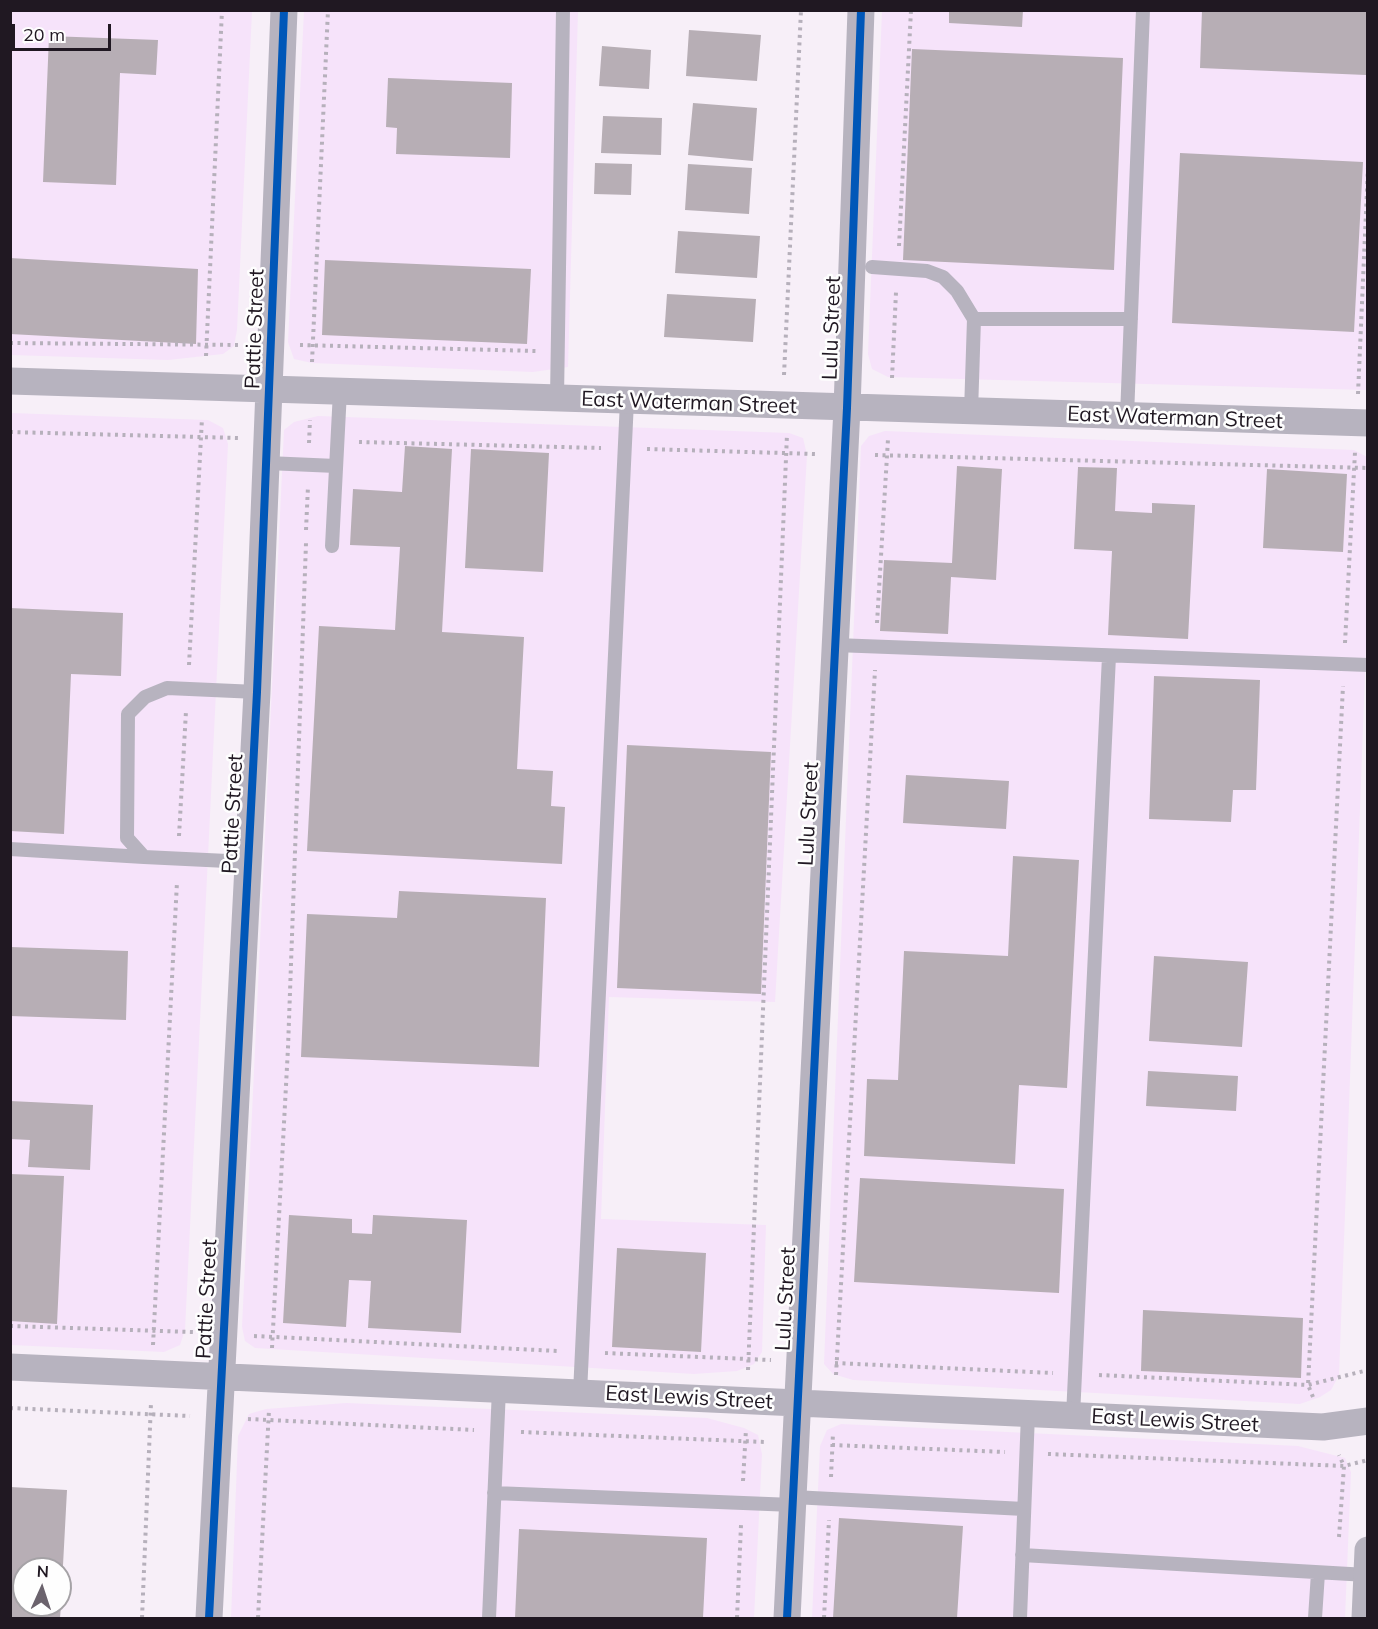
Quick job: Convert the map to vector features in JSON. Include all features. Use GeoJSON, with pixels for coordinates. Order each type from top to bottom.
{"type":"FeatureCollection","features":[{"type":"Feature","properties":{"kind":"street","name":"Pattie Street"},"geometry":{"type":"LineString","coordinates":[[209,1618],[257,692],[271,389],[284,10]]}},
{"type":"Feature","properties":{"kind":"street","name":"Lulu Street"},"geometry":{"type":"LineString","coordinates":[[788,1618],[847,408],[861,10]]}},
{"type":"Feature","properties":{"kind":"street","name":"East Waterman Street"},"geometry":{"type":"LineString","coordinates":[[10,381],[1362,423]]}},
{"type":"Feature","properties":{"kind":"street","name":"East Lewis Street"},"geometry":{"type":"LineString","coordinates":[[10,1367],[1327,1427],[1368,1421]]}},
{"type":"Feature","properties":{"kind":"street"},"geometry":{"type":"LineString","coordinates":[[1365,1618],[1367,1563]]}},
{"type":"Feature","properties":{"kind":"lane"},"geometry":{"type":"LineString","coordinates":[[557,398],[563,10]]}},
{"type":"Feature","properties":{"kind":"lane"},"geometry":{"type":"LineString","coordinates":[[1127,416],[1143,10]]}},
{"type":"Feature","properties":{"kind":"lane"},"geometry":{"type":"LineString","coordinates":[[872,267],[927,271],[943,277],[957,291],[974,319],[971,412]]}},
{"type":"Feature","properties":{"kind":"lane"},"geometry":{"type":"LineString","coordinates":[[974,319],[1131,319]]}},
{"type":"Feature","properties":{"kind":"lane"},"geometry":{"type":"LineString","coordinates":[[332,546],[340,392]]}},
{"type":"Feature","properties":{"kind":"lane"},"geometry":{"type":"LineString","coordinates":[[580,1393],[627,401]]}},
{"type":"Feature","properties":{"kind":"lane"},"geometry":{"type":"LineString","coordinates":[[268,451],[309,464],[336,466]]}},
{"type":"Feature","properties":{"kind":"lane"},"geometry":{"type":"LineString","coordinates":[[835,645],[1368,665]]}},
{"type":"Feature","properties":{"kind":"lane"},"geometry":{"type":"LineString","coordinates":[[1073,1416],[1109,656]]}},
{"type":"Feature","properties":{"kind":"lane"},"geometry":{"type":"LineString","coordinates":[[144,857],[127,838],[129,714],[145,698],[167,688],[257,692]]}},
{"type":"Feature","properties":{"kind":"lane"},"geometry":{"type":"LineString","coordinates":[[10,849],[248,862]]}},
{"type":"Feature","properties":{"kind":"lane"},"geometry":{"type":"LineString","coordinates":[[489,1618],[499,1389]]}},
{"type":"Feature","properties":{"kind":"lane"},"geometry":{"type":"LineString","coordinates":[[1020,1618],[1029,1414]]}},
{"type":"Feature","properties":{"kind":"lane"},"geometry":{"type":"LineString","coordinates":[[495,1493],[742,1503],[830,1498],[1024,1509]]}},
{"type":"Feature","properties":{"kind":"lane"},"geometry":{"type":"LineString","coordinates":[[1022,1556],[1336,1574],[1367,1563]]}},
{"type":"Feature","properties":{"kind":"lane"},"geometry":{"type":"LineString","coordinates":[[1315,1618],[1318,1573]]}},
{"type":"Feature","properties":{"kind":"path"},"geometry":{"type":"LineString","coordinates":[[142,1618],[154,1330],[222,10]]}},
{"type":"Feature","properties":{"kind":"path"},"geometry":{"type":"LineString","coordinates":[[258,1618],[288,1048],[309,440],[328,10]]}},
{"type":"Feature","properties":{"kind":"path"},"geometry":{"type":"LineString","coordinates":[[737,1618],[787,453],[784,364],[801,10]]}},
{"type":"Feature","properties":{"kind":"path"},"geometry":{"type":"LineString","coordinates":[[824,1618],[911,10]]}},
{"type":"Feature","properties":{"kind":"path"},"geometry":{"type":"LineString","coordinates":[[1336,1574],[1344,1466],[1308,1385],[1354,468],[1362,423],[1368,167]]}},
{"type":"Feature","properties":{"kind":"path"},"geometry":{"type":"LineString","coordinates":[[10,432],[201,437],[268,451],[309,440],[1368,468]]}},
{"type":"Feature","properties":{"kind":"path"},"geometry":{"type":"LineString","coordinates":[[10,1326],[154,1330],[1308,1385],[1368,1370]]}},
{"type":"Feature","properties":{"kind":"path"},"geometry":{"type":"LineString","coordinates":[[10,1408],[497,1431],[1344,1466],[1368,1460]]}},
{"type":"Feature","properties":{"kind":"shaded area"},"geometry":{"type":"Polygon","coordinates":[[[11,11],[252,11],[237,330],[234,346],[223,354],[168,360],[11,355],[11,11]]]}},
{"type":"Feature","properties":{"kind":"shaded area"},"geometry":{"type":"Polygon","coordinates":[[[304,11],[578,11],[568,367],[533,372],[312,363],[294,359],[288,342],[304,11]]]}},
{"type":"Feature","properties":{"kind":"shaded area"},"geometry":{"type":"Polygon","coordinates":[[[882,11],[1367,11],[1367,390],[888,377],[872,369],[868,354],[882,11]]]}},
{"type":"Feature","properties":{"kind":"shaded area"},"geometry":{"type":"Polygon","coordinates":[[[11,413],[208,420],[223,428],[228,444],[185,1330],[180,1345],[164,1352],[11,1345],[11,413]]]}},
{"type":"Feature","properties":{"kind":"shaded area"},"geometry":{"type":"Polygon","coordinates":[[[318,416],[789,433],[803,438],[807,455],[775,1002],[609,997],[601,1219],[766,1225],[762,1352],[754,1364],[737,1371],[694,1374],[255,1348],[245,1341],[242,1327],[284,430],[294,422],[318,416]]]}},
{"type":"Feature","properties":{"kind":"shaded area"},"geometry":{"type":"Polygon","coordinates":[[[885,431],[1354,450],[1367,457],[1367,619],[1339,1375],[1331,1390],[1320,1397],[1300,1404],[853,1380],[833,1374],[824,1364],[861,446],[869,436],[885,431]]]}},
{"type":"Feature","properties":{"kind":"shaded area"},"geometry":{"type":"Polygon","coordinates":[[[346,1403],[707,1418],[744,1428],[758,1435],[762,1454],[754,1618],[231,1618],[238,1436],[249,1414],[266,1409],[346,1403]]]}},
{"type":"Feature","properties":{"kind":"shaded area"},"geometry":{"type":"Polygon","coordinates":[[[841,1424],[1298,1446],[1345,1458],[1351,1472],[1345,1618],[812,1618],[820,1446],[827,1430],[841,1424]]]}},
{"type":"Feature","properties":{"kind":"building"},"geometry":{"type":"Polygon","coordinates":[[[949,10],[1023,10],[1022,27],[949,23],[949,10]]]}},
{"type":"Feature","properties":{"kind":"building"},"geometry":{"type":"Polygon","coordinates":[[[1202,10],[1368,10],[1366,75],[1200,68],[1202,10]]]}},
{"type":"Feature","properties":{"kind":"building"},"geometry":{"type":"Polygon","coordinates":[[[689,30],[761,35],[757,81],[686,76],[689,30]]]}},
{"type":"Feature","properties":{"kind":"building"},"geometry":{"type":"Polygon","coordinates":[[[49,36],[158,40],[156,75],[120,73],[116,185],[43,182],[49,36]]]}},
{"type":"Feature","properties":{"kind":"building"},"geometry":{"type":"Polygon","coordinates":[[[602,46],[651,50],[649,89],[599,86],[602,46]]]}},
{"type":"Feature","properties":{"kind":"building"},"geometry":{"type":"Polygon","coordinates":[[[912,49],[1123,58],[1114,270],[903,260],[912,49]]]}},
{"type":"Feature","properties":{"kind":"building"},"geometry":{"type":"Polygon","coordinates":[[[388,78],[512,83],[510,158],[396,154],[397,128],[386,127],[388,78]]]}},
{"type":"Feature","properties":{"kind":"building"},"geometry":{"type":"Polygon","coordinates":[[[693,103],[757,108],[753,161],[688,155],[693,103]]]}},
{"type":"Feature","properties":{"kind":"building"},"geometry":{"type":"Polygon","coordinates":[[[603,116],[662,118],[661,155],[601,153],[603,116]]]}},
{"type":"Feature","properties":{"kind":"building"},"geometry":{"type":"Polygon","coordinates":[[[1180,153],[1363,162],[1354,332],[1172,323],[1180,153]]]}},
{"type":"Feature","properties":{"kind":"building"},"geometry":{"type":"Polygon","coordinates":[[[595,163],[632,164],[631,195],[594,194],[595,163]]]}},
{"type":"Feature","properties":{"kind":"building"},"geometry":{"type":"Polygon","coordinates":[[[688,164],[752,168],[749,214],[685,210],[688,164]]]}},
{"type":"Feature","properties":{"kind":"building"},"geometry":{"type":"Polygon","coordinates":[[[678,231],[760,236],[757,278],[675,273],[678,231]]]}},
{"type":"Feature","properties":{"kind":"building"},"geometry":{"type":"Polygon","coordinates":[[[10,258],[198,269],[196,344],[10,334],[10,258]]]}},
{"type":"Feature","properties":{"kind":"building"},"geometry":{"type":"Polygon","coordinates":[[[325,260],[531,269],[527,344],[322,335],[325,260]]]}},
{"type":"Feature","properties":{"kind":"building"},"geometry":{"type":"Polygon","coordinates":[[[667,294],[756,299],[753,342],[664,337],[667,294]]]}},
{"type":"Feature","properties":{"kind":"building"},"geometry":{"type":"Polygon","coordinates":[[[405,446],[452,449],[442,632],[524,637],[517,769],[553,771],[551,806],[565,807],[562,864],[307,851],[319,626],[395,630],[400,547],[350,545],[353,489],[402,492],[405,446]]]}},
{"type":"Feature","properties":{"kind":"building"},"geometry":{"type":"Polygon","coordinates":[[[471,449],[549,453],[543,572],[465,568],[471,449]]]}},
{"type":"Feature","properties":{"kind":"building"},"geometry":{"type":"Polygon","coordinates":[[[957,466],[1002,469],[996,580],[951,577],[948,634],[880,631],[884,560],[952,563],[957,466]]]}},
{"type":"Feature","properties":{"kind":"building"},"geometry":{"type":"Polygon","coordinates":[[[1078,467],[1117,468],[1115,511],[1152,513],[1152,503],[1195,505],[1188,639],[1108,635],[1112,551],[1074,549],[1078,467]]]}},
{"type":"Feature","properties":{"kind":"building"},"geometry":{"type":"Polygon","coordinates":[[[1267,469],[1347,474],[1343,552],[1263,548],[1267,469]]]}},
{"type":"Feature","properties":{"kind":"building"},"geometry":{"type":"Polygon","coordinates":[[[10,608],[123,613],[121,676],[71,674],[64,834],[10,831],[10,608]]]}},
{"type":"Feature","properties":{"kind":"building"},"geometry":{"type":"Polygon","coordinates":[[[1154,676],[1260,680],[1256,790],[1233,790],[1231,822],[1149,819],[1154,676]]]}},
{"type":"Feature","properties":{"kind":"building"},"geometry":{"type":"Polygon","coordinates":[[[627,745],[771,752],[761,994],[617,988],[627,745]]]}},
{"type":"Feature","properties":{"kind":"building"},"geometry":{"type":"Polygon","coordinates":[[[906,775],[1009,781],[1006,829],[903,823],[906,775]]]}},
{"type":"Feature","properties":{"kind":"building"},"geometry":{"type":"Polygon","coordinates":[[[1013,856],[1079,860],[1067,1088],[1019,1085],[1015,1164],[864,1156],[867,1079],[898,1080],[904,951],[1008,956],[1013,856]]]}},
{"type":"Feature","properties":{"kind":"building"},"geometry":{"type":"Polygon","coordinates":[[[399,891],[546,898],[539,1067],[301,1057],[307,914],[397,918],[399,891]]]}},
{"type":"Feature","properties":{"kind":"building"},"geometry":{"type":"Polygon","coordinates":[[[10,947],[128,951],[126,1020],[10,1016],[10,947]]]}},
{"type":"Feature","properties":{"kind":"building"},"geometry":{"type":"Polygon","coordinates":[[[1154,956],[1248,962],[1242,1047],[1149,1041],[1154,956]]]}},
{"type":"Feature","properties":{"kind":"building"},"geometry":{"type":"Polygon","coordinates":[[[1148,1071],[1238,1076],[1236,1111],[1146,1106],[1148,1071]]]}},
{"type":"Feature","properties":{"kind":"building"},"geometry":{"type":"Polygon","coordinates":[[[10,1101],[93,1105],[90,1170],[28,1167],[30,1140],[10,1139],[10,1101]]]}},
{"type":"Feature","properties":{"kind":"building"},"geometry":{"type":"Polygon","coordinates":[[[10,1174],[64,1176],[57,1324],[10,1321],[10,1174]]]}},
{"type":"Feature","properties":{"kind":"building"},"geometry":{"type":"Polygon","coordinates":[[[860,1178],[1064,1189],[1059,1293],[854,1282],[860,1178]]]}},
{"type":"Feature","properties":{"kind":"building"},"geometry":{"type":"Polygon","coordinates":[[[289,1215],[352,1219],[352,1233],[372,1234],[373,1215],[467,1220],[461,1333],[368,1328],[371,1281],[349,1280],[346,1327],[283,1323],[289,1215]]]}},
{"type":"Feature","properties":{"kind":"building"},"geometry":{"type":"Polygon","coordinates":[[[617,1248],[706,1253],[701,1352],[612,1347],[617,1248]]]}},
{"type":"Feature","properties":{"kind":"building"},"geometry":{"type":"Polygon","coordinates":[[[1143,1310],[1303,1318],[1301,1378],[1141,1371],[1143,1310]]]}},
{"type":"Feature","properties":{"kind":"building"},"geometry":{"type":"Polygon","coordinates":[[[10,1487],[67,1490],[63,1557],[12,1557],[12,1617],[60,1618],[10,1618],[10,1487]]]}},
{"type":"Feature","properties":{"kind":"building"},"geometry":{"type":"Polygon","coordinates":[[[839,1518],[963,1526],[957,1618],[833,1618],[839,1518]]]}},
{"type":"Feature","properties":{"kind":"building"},"geometry":{"type":"Polygon","coordinates":[[[519,1529],[707,1538],[703,1618],[515,1618],[519,1529]]]}},
{"type":"Feature","properties":{"kind":"cycle path"},"geometry":{"type":"LineString","coordinates":[[209,1618],[257,692],[284,10]]}},
{"type":"Feature","properties":{"kind":"cycle path"},"geometry":{"type":"LineString","coordinates":[[787,1618],[847,408],[861,10]]}}]}
